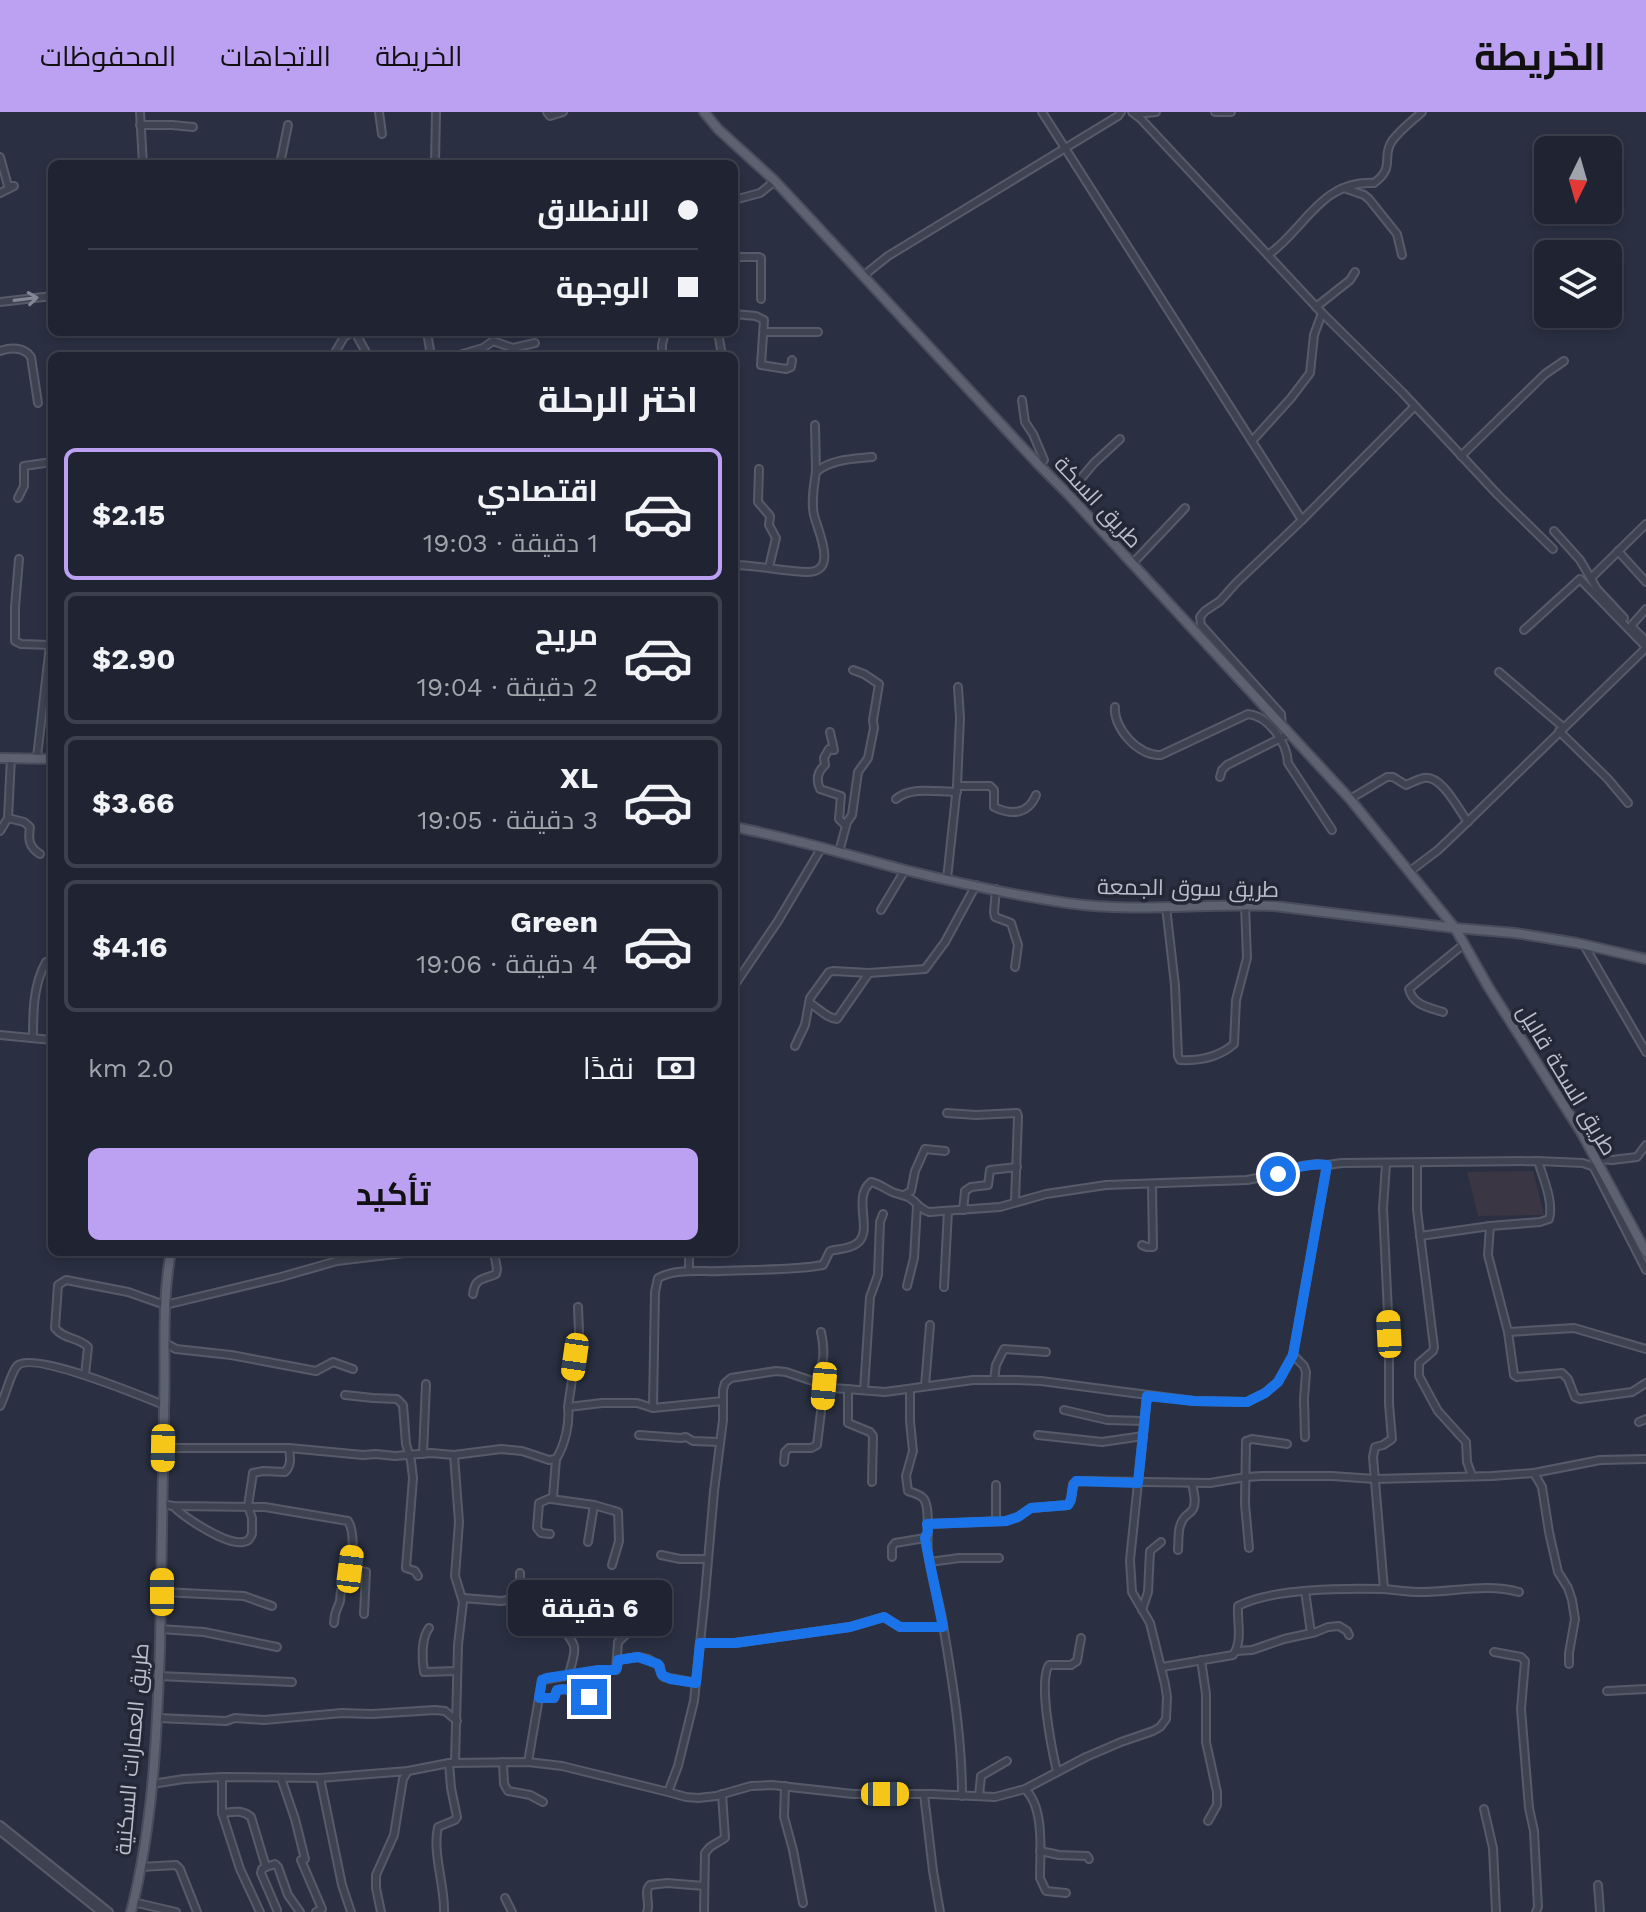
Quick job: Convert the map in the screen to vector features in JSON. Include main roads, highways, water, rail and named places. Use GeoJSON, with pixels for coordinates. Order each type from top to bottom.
{"type":"FeatureCollection","features":[{"type":"Feature","properties":{"kind":"main road","name":"طريق السكة"},"geometry":{"type":"LineString","coordinates":[[704,112],[718,129],[775,181],[1068,494],[1282,727],[1286,736],[1350,799],[1455,928]]}},
{"type":"Feature","properties":{"kind":"main road"},"geometry":{"type":"LineString","coordinates":[[0,758],[48,758]]}},
{"type":"Feature","properties":{"kind":"main road","name":"طريق سوق الجمعة"},"geometry":{"type":"LineString","coordinates":[[738,828],[786,837],[905,870],[1066,903],[1092,906],[1274,906],[1515,933],[1646,959]]}},
{"type":"Feature","properties":{"kind":"main road","name":"طريق السكة قاليل"},"geometry":{"type":"LineString","coordinates":[[1455,928],[1489,988],[1590,1148],[1646,1252]]}},
{"type":"Feature","properties":{"kind":"main road","name":"طريق العمارات السكنية"},"geometry":{"type":"LineString","coordinates":[[132,1907],[152,1784],[158,1718],[165,1305],[171,1256]]}}]}
